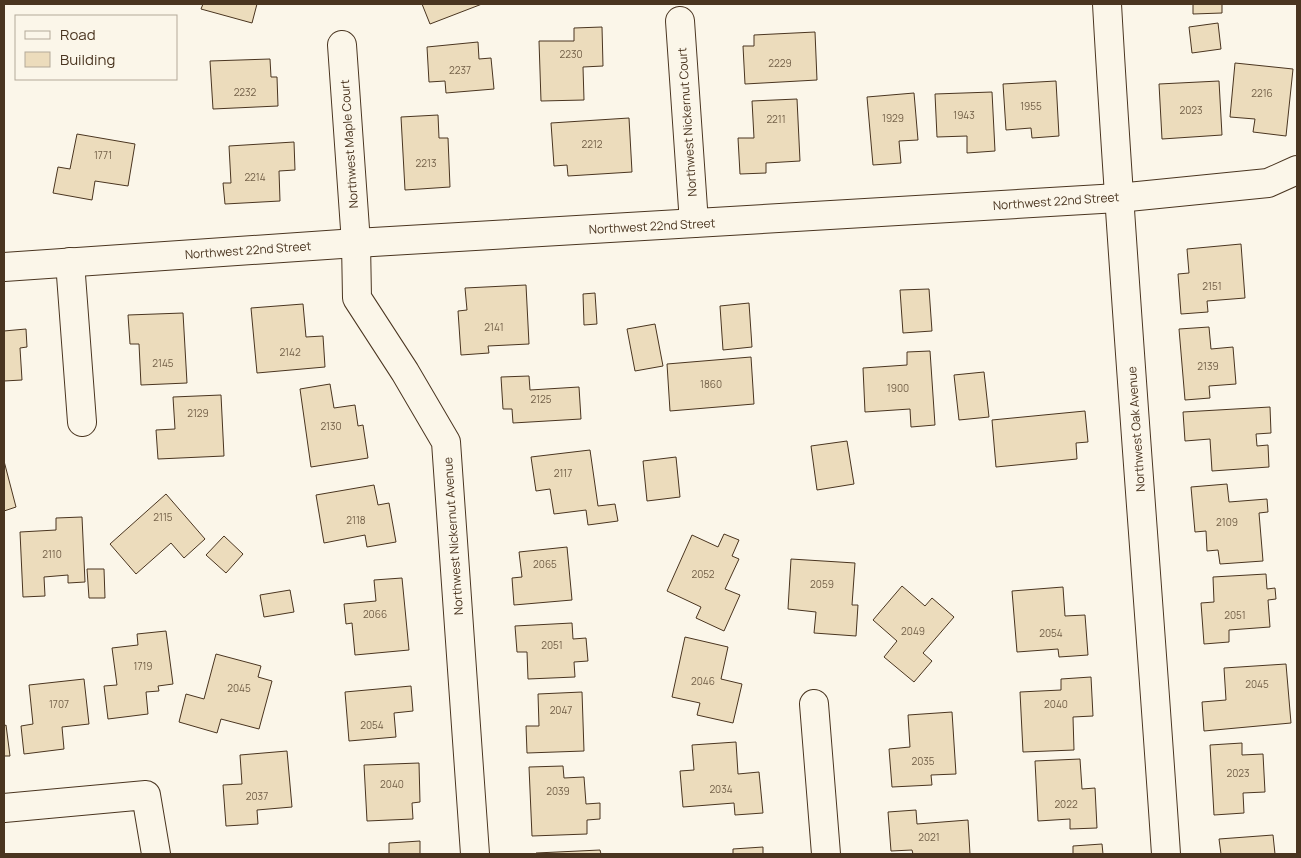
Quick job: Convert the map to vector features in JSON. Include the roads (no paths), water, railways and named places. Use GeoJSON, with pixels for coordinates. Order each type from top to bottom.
{"type":"FeatureCollection","features":[{"type":"Feature","properties":{"kind":"street","name":"Northwest Oak Avenue"},"geometry":{"type":"LineString","coordinates":[[1107,4],[1118,198],[1146,552],[1166,854]]}},
{"type":"Feature","properties":{"kind":"street","name":"Northwest Nickernut Court"},"geometry":{"type":"LineString","coordinates":[[680,21],[694,223]]}},
{"type":"Feature","properties":{"kind":"street","name":"Northwest Maple Court"},"geometry":{"type":"LineString","coordinates":[[342,45],[356,243]]}},
{"type":"Feature","properties":{"kind":"street","name":"Northwest 22nd Street"},"geometry":{"type":"LineString","coordinates":[[4,267],[356,243],[1118,198],[1268,183],[1297,170]]}},
{"type":"Feature","properties":{"kind":"street","name":"Northwest Nickernut Avenue"},"geometry":{"type":"LineString","coordinates":[[356,243],[357,298],[405,372],[446,442],[475,854]]}},
{"type":"Feature","properties":{"kind":"street"},"geometry":{"type":"LineString","coordinates":[[70,262],[82,422]]}},
{"type":"Feature","properties":{"kind":"street"},"geometry":{"type":"LineString","coordinates":[[814,704],[826,854]]}},
{"type":"Feature","properties":{"kind":"street"},"geometry":{"type":"LineString","coordinates":[[4,808],[146,795],[156,854]]}}]}
